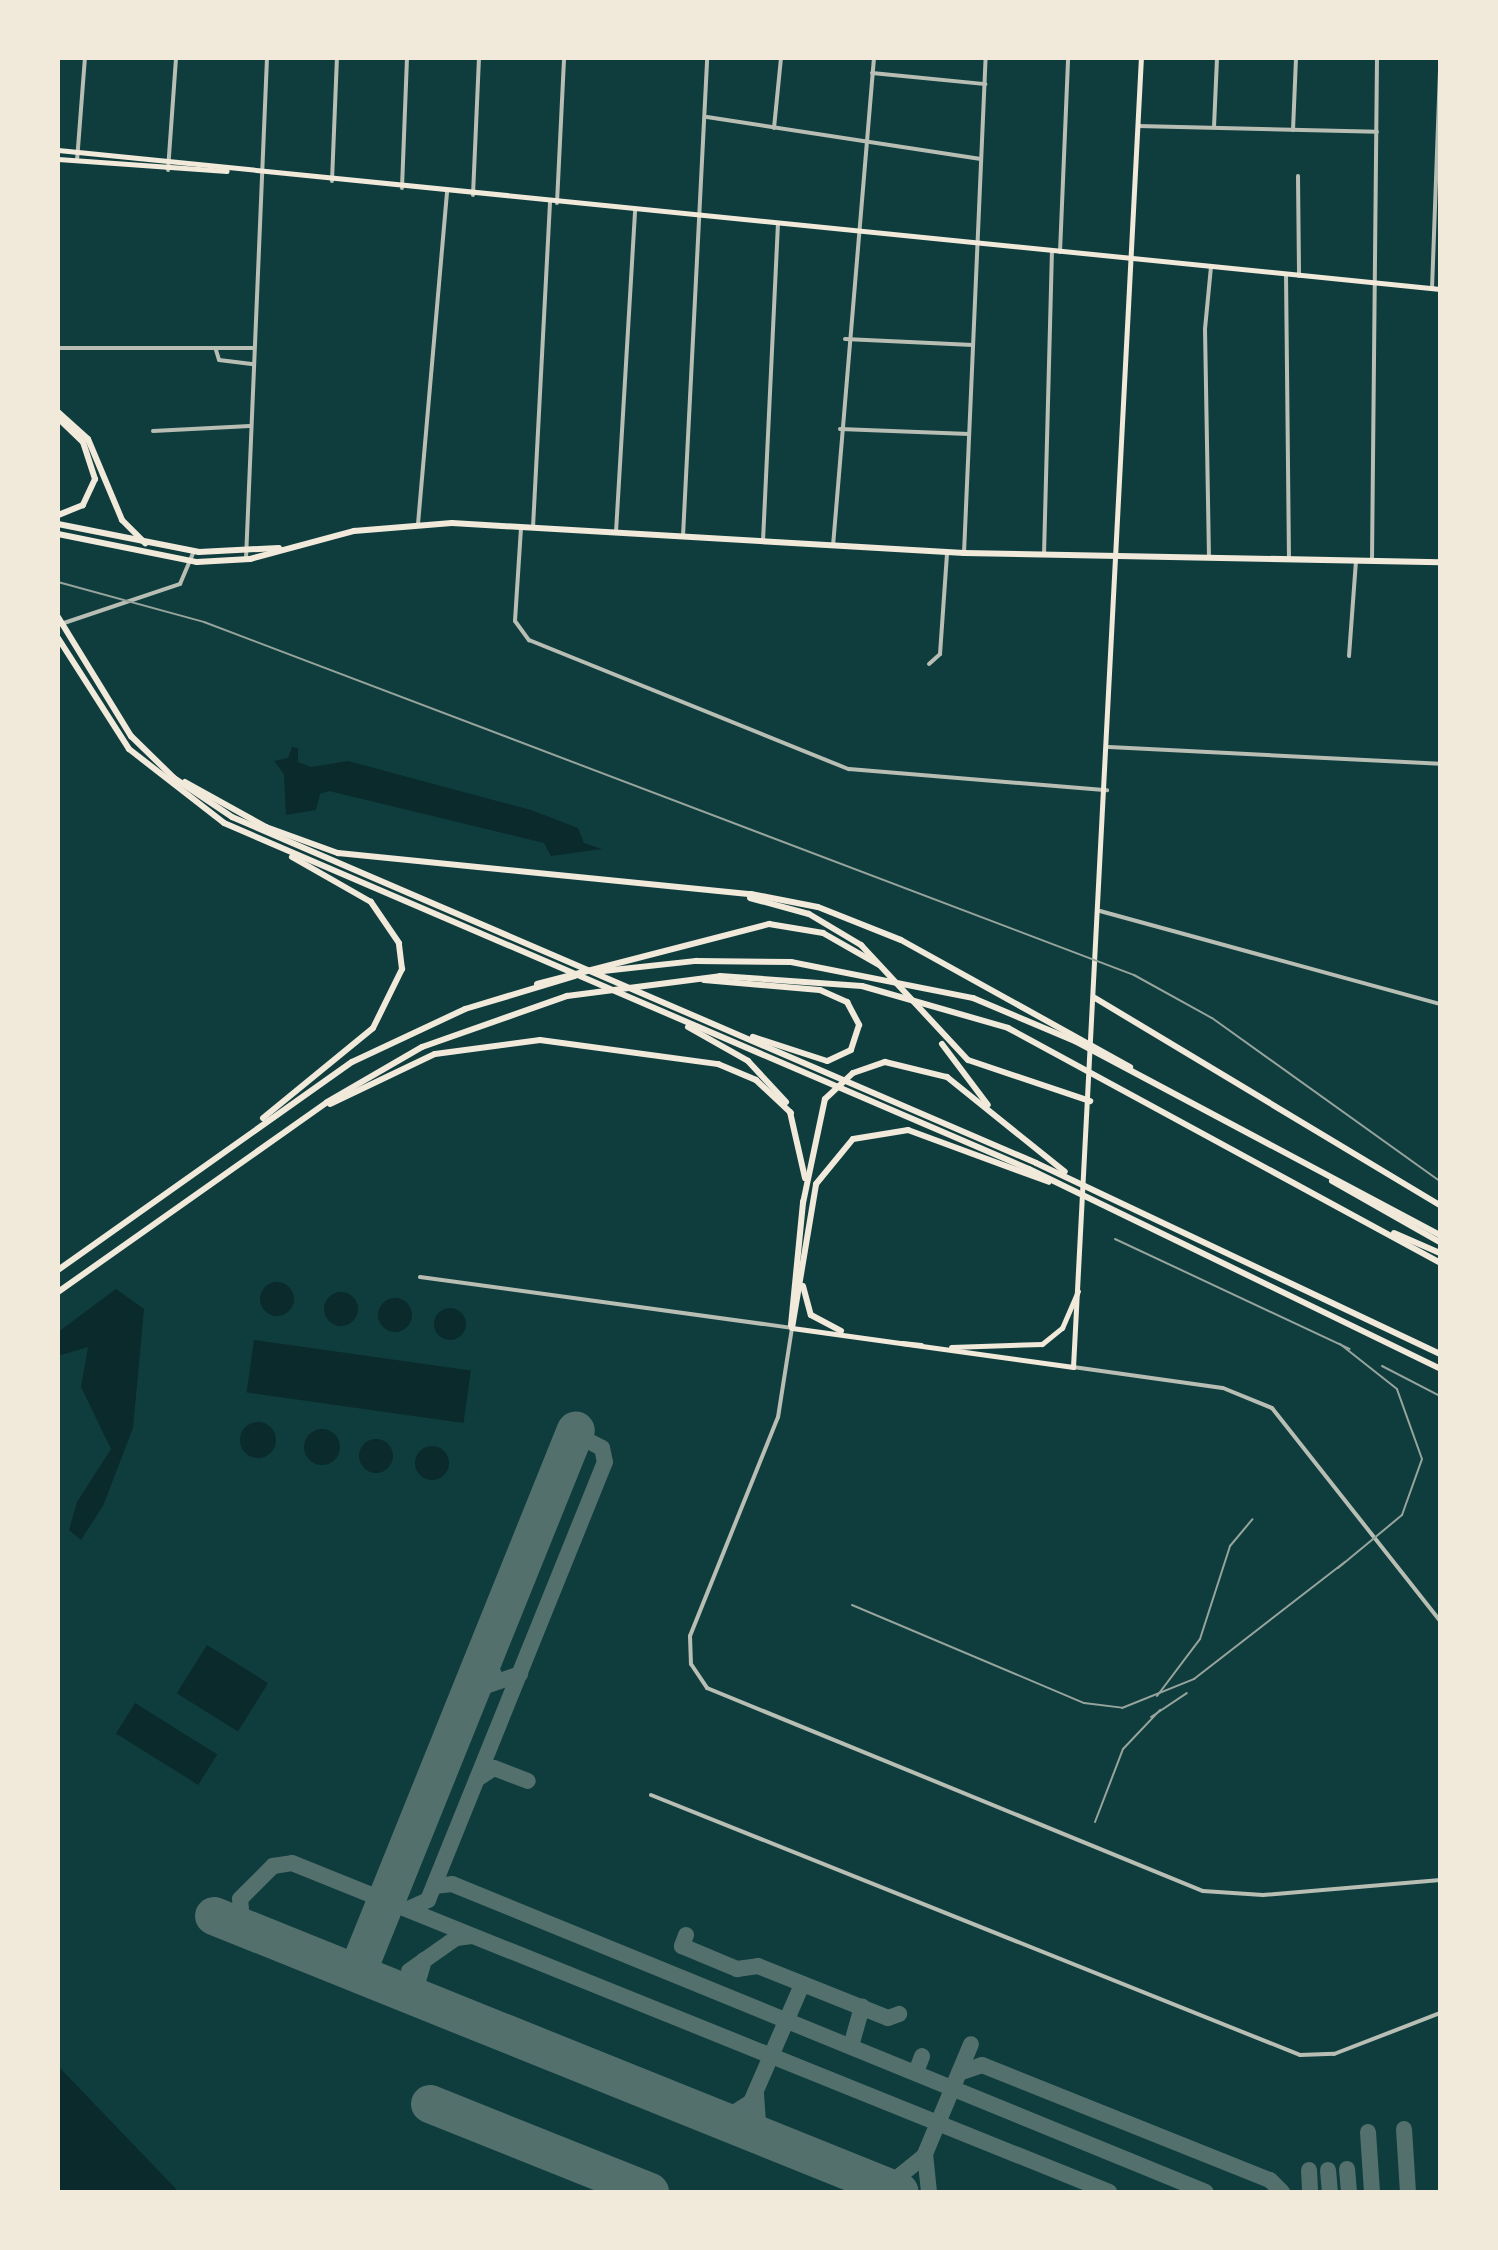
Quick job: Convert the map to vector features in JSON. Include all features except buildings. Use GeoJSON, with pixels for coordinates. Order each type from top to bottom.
{"type":"FeatureCollection","features":[{"type":"Feature","properties":{"kind":"main road"},"geometry":{"type":"LineString","coordinates":[[792,1328],[1073,1367],[1107,790],[1141,58]]}},
{"type":"Feature","properties":{"kind":"main road"},"geometry":{"type":"LineString","coordinates":[[58,150],[169,160],[227,171]]}},
{"type":"Feature","properties":{"kind":"main road"},"geometry":{"type":"LineString","coordinates":[[58,159],[168,170],[262,174],[1440,289]]}},
{"type":"Feature","properties":{"kind":"main road"},"geometry":{"type":"LineString","coordinates":[[58,412],[88,439],[122,520],[145,543]]}},
{"type":"Feature","properties":{"kind":"main road"},"geometry":{"type":"LineString","coordinates":[[58,418],[83,442],[95,479],[83,505],[58,515]]}},
{"type":"Feature","properties":{"kind":"main road"},"geometry":{"type":"LineString","coordinates":[[58,524],[194,551],[246,552],[418,524],[520,526],[947,553],[1440,562]]}},
{"type":"Feature","properties":{"kind":"main road"},"geometry":{"type":"LineString","coordinates":[[58,534],[193,562],[246,560],[279,548]]}},
{"type":"Feature","properties":{"kind":"main road"},"geometry":{"type":"LineString","coordinates":[[152,554],[154,545]]}},
{"type":"Feature","properties":{"kind":"main road"},"geometry":{"type":"LineString","coordinates":[[58,617],[102,697],[144,750],[240,821],[1148,1214]]}},
{"type":"Feature","properties":{"kind":"main road"},"geometry":{"type":"LineString","coordinates":[[58,638],[77,675]]}},
{"type":"Feature","properties":{"kind":"main road"},"geometry":{"type":"LineString","coordinates":[[58,649],[119,738],[168,786],[371,902],[399,943],[401,974],[373,1028],[252,1130]]}},
{"type":"Feature","properties":{"kind":"main road"},"geometry":{"type":"LineString","coordinates":[[144,750],[219,803],[330,851],[774,897],[852,918],[1440,1235]]}},
{"type":"Feature","properties":{"kind":"main road"},"geometry":{"type":"LineString","coordinates":[[283,850],[1067,1187],[1440,1369]]}},
{"type":"Feature","properties":{"kind":"main road"},"geometry":{"type":"LineString","coordinates":[[686,888],[816,917],[868,950],[904,991],[997,1116]]}},
{"type":"Feature","properties":{"kind":"main road"},"geometry":{"type":"LineString","coordinates":[[58,1270],[252,1130],[388,1043],[548,980],[609,961],[749,927],[787,925],[849,944],[904,991]]}},
{"type":"Feature","properties":{"kind":"main road"},"geometry":{"type":"LineString","coordinates":[[548,980],[624,967],[760,960],[868,972],[913,981],[989,1003],[1083,1041]]}},
{"type":"Feature","properties":{"kind":"main road"},"geometry":{"type":"LineString","coordinates":[[58,1292],[314,1111],[450,1034],[578,993],[683,978],[792,977],[886,991],[928,1001],[1082,1061],[1440,1263]]}},
{"type":"Feature","properties":{"kind":"main road"},"geometry":{"type":"LineString","coordinates":[[675,1008],[822,1061],[842,1057],[858,1038],[854,1009],[828,993],[683,978]]}},
{"type":"Feature","properties":{"kind":"main road"},"geometry":{"type":"LineString","coordinates":[[1095,998],[1440,1205]]}},
{"type":"Feature","properties":{"kind":"main road"},"geometry":{"type":"LineString","coordinates":[[672,1016],[748,1061],[791,1113],[804,1153],[803,1203],[792,1328]]}},
{"type":"Feature","properties":{"kind":"main road"},"geometry":{"type":"LineString","coordinates":[[934,1031],[976,1064],[1090,1101]]}},
{"type":"Feature","properties":{"kind":"main road"},"geometry":{"type":"LineString","coordinates":[[314,1111],[424,1058],[540,1040],[718,1064],[753,1078],[791,1113]]}},
{"type":"Feature","properties":{"kind":"main road"},"geometry":{"type":"LineString","coordinates":[[803,1203],[826,1098],[856,1071],[885,1062],[920,1066],[997,1116],[1048,1162],[1148,1214],[1440,1354]]}},
{"type":"Feature","properties":{"kind":"main road"},"geometry":{"type":"LineString","coordinates":[[792,1328],[817,1180],[839,1150],[866,1133],[912,1131],[1067,1187]]}},
{"type":"Feature","properties":{"kind":"main road"},"geometry":{"type":"LineString","coordinates":[[1311,1166],[1440,1242]]}},
{"type":"Feature","properties":{"kind":"main road"},"geometry":{"type":"LineString","coordinates":[[1379,1228],[1440,1253]]}},
{"type":"Feature","properties":{"kind":"main road"},"geometry":{"type":"LineString","coordinates":[[803,1274],[808,1311],[851,1336]]}},
{"type":"Feature","properties":{"kind":"main road"},"geometry":{"type":"LineString","coordinates":[[941,1348],[1042,1344],[1062,1328],[1078,1291]]}},
{"type":"Feature","properties":{"kind":"main road"},"geometry":{"type":"LineString","coordinates":[[831,1334],[841,1331]]}},
{"type":"Feature","properties":{"kind":"street"},"geometry":{"type":"LineString","coordinates":[[77,161],[85,58]]}},
{"type":"Feature","properties":{"kind":"street"},"geometry":{"type":"LineString","coordinates":[[168,170],[176,58]]}},
{"type":"Feature","properties":{"kind":"street"},"geometry":{"type":"LineString","coordinates":[[246,560],[267,58]]}},
{"type":"Feature","properties":{"kind":"street"},"geometry":{"type":"LineString","coordinates":[[332,181],[337,58]]}},
{"type":"Feature","properties":{"kind":"street"},"geometry":{"type":"LineString","coordinates":[[402,188],[407,58]]}},
{"type":"Feature","properties":{"kind":"street"},"geometry":{"type":"LineString","coordinates":[[473,195],[479,58]]}},
{"type":"Feature","properties":{"kind":"street"},"geometry":{"type":"LineString","coordinates":[[533,527],[564,58]]}},
{"type":"Feature","properties":{"kind":"street"},"geometry":{"type":"LineString","coordinates":[[683,536],[707,58]]}},
{"type":"Feature","properties":{"kind":"street"},"geometry":{"type":"LineString","coordinates":[[774,128],[781,58]]}},
{"type":"Feature","properties":{"kind":"street"},"geometry":{"type":"LineString","coordinates":[[833,546],[845,339],[874,58]]}},
{"type":"Feature","properties":{"kind":"street"},"geometry":{"type":"LineString","coordinates":[[964,553],[986,58]]}},
{"type":"Feature","properties":{"kind":"street"},"geometry":{"type":"LineString","coordinates":[[1060,252],[1068,58]]}},
{"type":"Feature","properties":{"kind":"street"},"geometry":{"type":"LineString","coordinates":[[1214,127],[1217,58]]}},
{"type":"Feature","properties":{"kind":"street"},"geometry":{"type":"LineString","coordinates":[[1293,130],[1296,58]]}},
{"type":"Feature","properties":{"kind":"street"},"geometry":{"type":"LineString","coordinates":[[1372,561],[1377,58]]}},
{"type":"Feature","properties":{"kind":"street"},"geometry":{"type":"LineString","coordinates":[[1432,289],[1440,72]]}},
{"type":"Feature","properties":{"kind":"street"},"geometry":{"type":"LineString","coordinates":[[872,73],[985,84]]}},
{"type":"Feature","properties":{"kind":"street"},"geometry":{"type":"LineString","coordinates":[[706,117],[981,159]]}},
{"type":"Feature","properties":{"kind":"street"},"geometry":{"type":"LineString","coordinates":[[1138,126],[1377,132]]}},
{"type":"Feature","properties":{"kind":"street"},"geometry":{"type":"LineString","coordinates":[[1298,176],[1299,276]]}},
{"type":"Feature","properties":{"kind":"street"},"geometry":{"type":"LineString","coordinates":[[418,524],[447,192]]}},
{"type":"Feature","properties":{"kind":"street"},"geometry":{"type":"LineString","coordinates":[[616,532],[635,211]]}},
{"type":"Feature","properties":{"kind":"street"},"geometry":{"type":"LineString","coordinates":[[763,541],[778,224]]}},
{"type":"Feature","properties":{"kind":"street"},"geometry":{"type":"LineString","coordinates":[[1044,555],[1052,251]]}},
{"type":"Feature","properties":{"kind":"street"},"geometry":{"type":"LineString","coordinates":[[1209,558],[1205,329],[1211,267]]}},
{"type":"Feature","properties":{"kind":"street"},"geometry":{"type":"LineString","coordinates":[[1286,274],[1289,560]]}},
{"type":"Feature","properties":{"kind":"street"},"geometry":{"type":"LineString","coordinates":[[845,339],[973,345]]}},
{"type":"Feature","properties":{"kind":"street"},"geometry":{"type":"LineString","coordinates":[[58,348],[254,348]]}},
{"type":"Feature","properties":{"kind":"street"},"geometry":{"type":"LineString","coordinates":[[216,350],[219,360],[254,364]]}},
{"type":"Feature","properties":{"kind":"street"},"geometry":{"type":"LineString","coordinates":[[153,431],[250,426]]}},
{"type":"Feature","properties":{"kind":"street"},"geometry":{"type":"LineString","coordinates":[[840,429],[969,434]]}},
{"type":"Feature","properties":{"kind":"street"},"geometry":{"type":"LineString","coordinates":[[520,526],[515,621],[529,640],[849,769],[1107,790]]}},
{"type":"Feature","properties":{"kind":"street"},"geometry":{"type":"LineString","coordinates":[[58,625],[180,584],[193,562],[194,551]]}},
{"type":"Feature","properties":{"kind":"street"},"geometry":{"type":"LineString","coordinates":[[929,664],[940,654],[947,553]]}},
{"type":"Feature","properties":{"kind":"street"},"geometry":{"type":"LineString","coordinates":[[1349,656],[1356,561]]}},
{"type":"Feature","properties":{"kind":"street"},"geometry":{"type":"LineString","coordinates":[[1109,747],[1440,764]]}},
{"type":"Feature","properties":{"kind":"street"},"geometry":{"type":"LineString","coordinates":[[1100,911],[1440,1004]]}},
{"type":"Feature","properties":{"kind":"street"},"geometry":{"type":"LineString","coordinates":[[420,1277],[792,1328],[777,1420],[690,1636],[691,1664],[707,1688],[1203,1891],[1263,1895],[1440,1880]]}},
{"type":"Feature","properties":{"kind":"street"},"geometry":{"type":"LineString","coordinates":[[1073,1367],[1257,1398],[1287,1424],[1440,1621]]}},
{"type":"Feature","properties":{"kind":"street"},"geometry":{"type":"LineString","coordinates":[[651,1795],[1300,2055],[1334,2054],[1440,2013]]}},
{"type":"Feature","properties":{"kind":"water"},"geometry":{"type":"Polygon","coordinates":[[[292,747],[298,748],[298,762],[311,767],[348,761],[531,810],[578,828],[584,843],[602,849],[551,856],[544,843],[329,791],[320,794],[316,810],[286,815],[284,774],[274,761],[288,758],[292,747]]]}},
{"type":"Feature","properties":{"kind":"water"},"geometry":{"type":"Polygon","coordinates":[[[277,1282],[289,1287],[294,1299],[289,1311],[277,1316],[265,1311],[260,1299],[265,1287],[277,1282]]]}},
{"type":"Feature","properties":{"kind":"water"},"geometry":{"type":"Polygon","coordinates":[[[116,1289],[144,1309],[133,1428],[103,1506],[81,1540],[69,1530],[77,1502],[111,1449],[81,1387],[88,1347],[58,1356],[58,1332],[116,1289]]]}},
{"type":"Feature","properties":{"kind":"water"},"geometry":{"type":"Polygon","coordinates":[[[341,1292],[353,1297],[358,1309],[353,1321],[341,1326],[329,1321],[324,1309],[329,1297],[341,1292]]]}},
{"type":"Feature","properties":{"kind":"water"},"geometry":{"type":"Polygon","coordinates":[[[395,1298],[407,1303],[412,1315],[407,1327],[395,1332],[383,1327],[378,1315],[383,1303],[395,1298]]]}},
{"type":"Feature","properties":{"kind":"water"},"geometry":{"type":"Polygon","coordinates":[[[450,1308],[462,1312],[466,1324],[462,1336],[450,1340],[438,1336],[434,1324],[438,1312],[450,1308]]]}},
{"type":"Feature","properties":{"kind":"water"},"geometry":{"type":"Polygon","coordinates":[[[254,1340],[471,1370],[463,1423],[247,1392],[254,1340]]]}},
{"type":"Feature","properties":{"kind":"water"},"geometry":{"type":"Polygon","coordinates":[[[258,1422],[271,1427],[276,1440],[271,1453],[258,1458],[245,1453],[240,1440],[245,1427],[258,1422]]]}},
{"type":"Feature","properties":{"kind":"water"},"geometry":{"type":"Polygon","coordinates":[[[322,1429],[334,1435],[340,1447],[334,1459],[322,1465],[310,1459],[304,1447],[310,1435],[322,1429]]]}},
{"type":"Feature","properties":{"kind":"water"},"geometry":{"type":"Polygon","coordinates":[[[376,1439],[388,1444],[393,1456],[388,1468],[376,1473],[364,1468],[359,1456],[364,1444],[376,1439]]]}},
{"type":"Feature","properties":{"kind":"water"},"geometry":{"type":"Polygon","coordinates":[[[432,1446],[444,1451],[449,1463],[444,1475],[432,1480],[420,1475],[415,1463],[420,1451],[432,1446]]]}},
{"type":"Feature","properties":{"kind":"water"},"geometry":{"type":"Polygon","coordinates":[[[207,1645],[268,1683],[238,1731],[177,1693],[207,1645]]]}},
{"type":"Feature","properties":{"kind":"water"},"geometry":{"type":"Polygon","coordinates":[[[135,1703],[217,1754],[198,1785],[116,1734],[135,1703]]]}},
{"type":"Feature","properties":{"kind":"water"},"geometry":{"type":"Polygon","coordinates":[[[58,2066],[179,2192],[58,2192],[58,2066]]]}},
{"type":"Feature","properties":{"kind":"taxiway"},"geometry":{"type":"LineString","coordinates":[[408,1909],[428,1900],[605,1462],[602,1448],[574,1434]]}},
{"type":"Feature","properties":{"kind":"taxiway"},"geometry":{"type":"LineString","coordinates":[[486,1653],[496,1680]]}},
{"type":"Feature","properties":{"kind":"taxiway"},"geometry":{"type":"LineString","coordinates":[[471,1691],[520,1674]]}},
{"type":"Feature","properties":{"kind":"taxiway"},"geometry":{"type":"LineString","coordinates":[[477,1779],[494,1768],[528,1781]]}},
{"type":"Feature","properties":{"kind":"taxiway"},"geometry":{"type":"LineString","coordinates":[[259,1934],[242,1921],[240,1899],[273,1866],[292,1863],[1109,2192]]}},
{"type":"Feature","properties":{"kind":"taxiway"},"geometry":{"type":"LineString","coordinates":[[434,1886],[452,1884],[1206,2192]]}},
{"type":"Feature","properties":{"kind":"taxiway"},"geometry":{"type":"LineString","coordinates":[[686,1935],[682,1946],[737,1969],[758,1966],[888,2018],[899,2014]]}},
{"type":"Feature","properties":{"kind":"taxiway"},"geometry":{"type":"LineString","coordinates":[[409,1971],[456,1938],[472,1936]]}},
{"type":"Feature","properties":{"kind":"taxiway"},"geometry":{"type":"LineString","coordinates":[[424,1960],[417,1985],[436,2005]]}},
{"type":"Feature","properties":{"kind":"taxiway"},"geometry":{"type":"LineString","coordinates":[[703,2113],[732,2114],[751,2102],[801,1987]]}},
{"type":"Feature","properties":{"kind":"taxiway"},"geometry":{"type":"LineString","coordinates":[[851,2046],[862,2007]]}},
{"type":"Feature","properties":{"kind":"taxiway"},"geometry":{"type":"LineString","coordinates":[[929,2192],[925,2154],[971,2044]]}},
{"type":"Feature","properties":{"kind":"taxiway"},"geometry":{"type":"LineString","coordinates":[[916,2072],[922,2056]]}},
{"type":"Feature","properties":{"kind":"taxiway"},"geometry":{"type":"LineString","coordinates":[[959,2073],[982,2065],[1270,2180],[1282,2192]]}},
{"type":"Feature","properties":{"kind":"taxiway"},"geometry":{"type":"LineString","coordinates":[[756,2094],[758,2121],[779,2143]]}},
{"type":"Feature","properties":{"kind":"taxiway"},"geometry":{"type":"LineString","coordinates":[[1404,2129],[1408,2192]]}},
{"type":"Feature","properties":{"kind":"taxiway"},"geometry":{"type":"LineString","coordinates":[[1368,2132],[1372,2192]]}},
{"type":"Feature","properties":{"kind":"taxiway"},"geometry":{"type":"LineString","coordinates":[[865,2178],[897,2178],[925,2155]]}},
{"type":"Feature","properties":{"kind":"taxiway"},"geometry":{"type":"LineString","coordinates":[[1347,2169],[1349,2192]]}},
{"type":"Feature","properties":{"kind":"taxiway"},"geometry":{"type":"LineString","coordinates":[[1309,2170],[1310,2192]]}},
{"type":"Feature","properties":{"kind":"taxiway"},"geometry":{"type":"LineString","coordinates":[[1328,2170],[1330,2192]]}},
{"type":"Feature","properties":{"kind":"runway"},"geometry":{"type":"LineString","coordinates":[[357,1973],[576,1430]]}},
{"type":"Feature","properties":{"kind":"runway"},"geometry":{"type":"LineString","coordinates":[[214,1916],[900,2192]]}},
{"type":"Feature","properties":{"kind":"runway"},"geometry":{"type":"LineString","coordinates":[[430,2104],[650,2192]]}},
{"type":"Feature","properties":{"kind":"railway"},"geometry":{"type":"LineString","coordinates":[[58,582],[204,622],[1134,975],[1212,1018],[1440,1181]]}},
{"type":"Feature","properties":{"kind":"railway"},"geometry":{"type":"LineString","coordinates":[[1115,1239],[1350,1349]]}},
{"type":"Feature","properties":{"kind":"railway"},"geometry":{"type":"LineString","coordinates":[[1338,1568],[1402,1515],[1422,1459],[1397,1389],[1340,1344]]}},
{"type":"Feature","properties":{"kind":"railway"},"geometry":{"type":"LineString","coordinates":[[1382,1366],[1440,1396]]}},
{"type":"Feature","properties":{"kind":"railway"},"geometry":{"type":"LineString","coordinates":[[1157,1696],[1200,1639],[1230,1546],[1253,1519]]}},
{"type":"Feature","properties":{"kind":"railway"},"geometry":{"type":"LineString","coordinates":[[852,1605],[1084,1703],[1122,1708],[1194,1679],[1345,1562]]}},
{"type":"Feature","properties":{"kind":"railway"},"geometry":{"type":"LineString","coordinates":[[1151,1717],[1187,1693]]}},
{"type":"Feature","properties":{"kind":"railway"},"geometry":{"type":"LineString","coordinates":[[1095,1822],[1123,1749],[1160,1710]]}}]}
